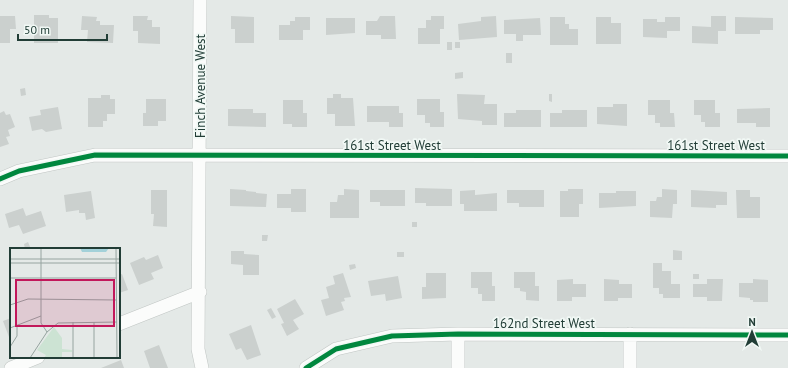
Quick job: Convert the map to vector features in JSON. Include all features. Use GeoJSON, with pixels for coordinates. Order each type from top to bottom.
{"type":"FeatureCollection","features":[{"type":"Feature","properties":{"kind":"street","name":"Finch Avenue West"},"geometry":{"type":"LineString","coordinates":[[200,0],[200,292],[198,349],[202,368]]}},
{"type":"Feature","properties":{"kind":"street","name":"161st Street West"},"geometry":{"type":"LineString","coordinates":[[0,179],[20,171],[95,154],[788,156]]}},
{"type":"Feature","properties":{"kind":"street"},"geometry":{"type":"LineString","coordinates":[[120,324],[200,292]]}},
{"type":"Feature","properties":{"kind":"street"},"geometry":{"type":"LineString","coordinates":[[458,334],[458,368]]}},
{"type":"Feature","properties":{"kind":"street","name":"162nd Street West"},"geometry":{"type":"LineString","coordinates":[[306,368],[336,349],[392,336],[458,334],[788,335]]}},
{"type":"Feature","properties":{"kind":"street"},"geometry":{"type":"LineString","coordinates":[[630,334],[630,368]]}},
{"type":"Feature","properties":{"kind":"street"},"geometry":{"type":"LineString","coordinates":[[11,368],[36,358]]}},
{"type":"Feature","properties":{"kind":"building"},"geometry":{"type":"Polygon","coordinates":[[[34,15],[49,15],[49,18],[58,18],[58,43],[34,43],[34,15]]]}},
{"type":"Feature","properties":{"kind":"building"},"geometry":{"type":"Polygon","coordinates":[[[0,16],[15,16],[16,29],[10,29],[10,43],[0,43],[0,16]]]}},
{"type":"Feature","properties":{"kind":"building"},"geometry":{"type":"Polygon","coordinates":[[[82,16],[97,17],[96,21],[100,21],[100,25],[114,25],[113,43],[87,42],[88,30],[81,30],[82,16]]]}},
{"type":"Feature","properties":{"kind":"building"},"geometry":{"type":"Polygon","coordinates":[[[133,16],[148,16],[147,20],[152,20],[152,27],[160,27],[160,44],[138,43],[138,31],[133,31],[133,16]]]}},
{"type":"Feature","properties":{"kind":"building"},"geometry":{"type":"Polygon","coordinates":[[[231,16],[254,17],[254,43],[235,43],[235,29],[231,29],[231,16]]]}},
{"type":"Feature","properties":{"kind":"building"},"geometry":{"type":"Polygon","coordinates":[[[380,16],[395,16],[396,39],[381,39],[381,35],[366,35],[366,21],[377,21],[380,16]]]}},
{"type":"Feature","properties":{"kind":"building"},"geometry":{"type":"Polygon","coordinates":[[[431,16],[444,16],[444,29],[440,29],[440,44],[418,44],[418,28],[426,28],[426,20],[431,20],[431,16]]]}},
{"type":"Feature","properties":{"kind":"building"},"geometry":{"type":"Polygon","coordinates":[[[496,16],[497,37],[459,40],[458,24],[481,21],[481,17],[496,16]]]}},
{"type":"Feature","properties":{"kind":"building"},"geometry":{"type":"Polygon","coordinates":[[[711,16],[726,16],[726,31],[718,31],[718,44],[692,43],[692,26],[711,27],[711,16]]]}},
{"type":"Feature","properties":{"kind":"building"},"geometry":{"type":"Polygon","coordinates":[[[295,17],[310,17],[310,30],[303,30],[303,40],[279,40],[279,25],[290,25],[290,21],[295,21],[295,17]]]}},
{"type":"Feature","properties":{"kind":"building"},"geometry":{"type":"Polygon","coordinates":[[[550,17],[565,17],[565,24],[569,24],[569,29],[578,29],[578,45],[550,45],[550,17]]]}},
{"type":"Feature","properties":{"kind":"building"},"geometry":{"type":"Polygon","coordinates":[[[596,17],[611,17],[611,23],[621,23],[621,44],[596,44],[596,17]]]}},
{"type":"Feature","properties":{"kind":"building"},"geometry":{"type":"Polygon","coordinates":[[[665,17],[680,17],[680,31],[667,31],[667,38],[643,37],[643,19],[657,19],[657,22],[665,22],[665,17]]]}},
{"type":"Feature","properties":{"kind":"building"},"geometry":{"type":"Polygon","coordinates":[[[735,17],[773,18],[773,30],[760,30],[760,34],[735,34],[735,17]]]}},
{"type":"Feature","properties":{"kind":"building"},"geometry":{"type":"Polygon","coordinates":[[[326,18],[355,18],[355,33],[326,35],[326,18]]]}},
{"type":"Feature","properties":{"kind":"building"},"geometry":{"type":"Polygon","coordinates":[[[540,18],[541,35],[523,35],[523,41],[516,41],[516,34],[504,34],[504,20],[540,18]]]}},
{"type":"Feature","properties":{"kind":"building"},"geometry":{"type":"Polygon","coordinates":[[[447,42],[452,42],[452,50],[447,50],[447,42]]]}},
{"type":"Feature","properties":{"kind":"building"},"geometry":{"type":"Polygon","coordinates":[[[455,42],[460,42],[460,48],[455,48],[455,42]]]}},
{"type":"Feature","properties":{"kind":"building"},"geometry":{"type":"Polygon","coordinates":[[[506,53],[512,53],[512,63],[506,63],[506,53]]]}},
{"type":"Feature","properties":{"kind":"building"},"geometry":{"type":"Polygon","coordinates":[[[463,72],[463,78],[455,79],[455,73],[463,72]]]}},
{"type":"Feature","properties":{"kind":"building"},"geometry":{"type":"Polygon","coordinates":[[[25,88],[26,95],[21,96],[20,89],[25,88]]]}},
{"type":"Feature","properties":{"kind":"building"},"geometry":{"type":"Polygon","coordinates":[[[333,94],[341,94],[341,98],[353,98],[355,126],[335,126],[335,114],[327,114],[327,98],[333,98],[333,94]]]}},
{"type":"Feature","properties":{"kind":"building"},"geometry":{"type":"Polygon","coordinates":[[[457,94],[485,95],[484,104],[497,104],[497,125],[482,125],[482,121],[458,119],[457,94]]]}},
{"type":"Feature","properties":{"kind":"building"},"geometry":{"type":"Polygon","coordinates":[[[549,94],[552,94],[552,102],[549,101],[549,94]]]}},
{"type":"Feature","properties":{"kind":"building"},"geometry":{"type":"Polygon","coordinates":[[[101,95],[110,95],[110,99],[115,99],[115,114],[107,114],[107,121],[103,121],[103,127],[88,127],[88,98],[101,98],[101,95]]]}},
{"type":"Feature","properties":{"kind":"building"},"geometry":{"type":"Polygon","coordinates":[[[146,99],[166,99],[166,121],[158,121],[158,126],[143,126],[143,113],[146,113],[146,99]]]}},
{"type":"Feature","properties":{"kind":"building"},"geometry":{"type":"Polygon","coordinates":[[[417,99],[440,99],[440,112],[444,112],[444,127],[430,127],[430,123],[425,123],[425,115],[417,115],[417,99]]]}},
{"type":"Feature","properties":{"kind":"building"},"geometry":{"type":"Polygon","coordinates":[[[283,100],[303,100],[303,113],[307,113],[307,127],[292,127],[292,124],[283,124],[283,100]]]}},
{"type":"Feature","properties":{"kind":"building"},"geometry":{"type":"Polygon","coordinates":[[[648,100],[670,100],[670,113],[674,113],[675,127],[660,127],[660,123],[655,123],[655,115],[648,115],[648,100]]]}},
{"type":"Feature","properties":{"kind":"building"},"geometry":{"type":"Polygon","coordinates":[[[694,100],[715,100],[715,113],[720,113],[720,127],[705,127],[705,122],[701,122],[701,115],[694,115],[694,100]]]}},
{"type":"Feature","properties":{"kind":"building"},"geometry":{"type":"Polygon","coordinates":[[[613,104],[627,104],[627,126],[597,124],[597,107],[613,107],[613,104]]]}},
{"type":"Feature","properties":{"kind":"building"},"geometry":{"type":"Polygon","coordinates":[[[367,106],[399,106],[399,113],[403,113],[403,127],[389,127],[389,122],[367,122],[367,106]]]}},
{"type":"Feature","properties":{"kind":"building"},"geometry":{"type":"Polygon","coordinates":[[[58,107],[62,129],[46,132],[42,129],[32,131],[29,117],[41,115],[40,110],[58,107]]]}},
{"type":"Feature","properties":{"kind":"building"},"geometry":{"type":"Polygon","coordinates":[[[770,108],[770,127],[756,127],[756,123],[737,123],[737,109],[770,108]]]}},
{"type":"Feature","properties":{"kind":"building"},"geometry":{"type":"Polygon","coordinates":[[[228,109],[253,109],[253,113],[266,113],[266,127],[228,126],[228,109]]]}},
{"type":"Feature","properties":{"kind":"building"},"geometry":{"type":"Polygon","coordinates":[[[516,110],[541,110],[541,127],[504,127],[504,113],[516,113],[516,110]]]}},
{"type":"Feature","properties":{"kind":"building"},"geometry":{"type":"Polygon","coordinates":[[[562,110],[587,110],[587,127],[550,127],[550,113],[562,113],[562,110]]]}},
{"type":"Feature","properties":{"kind":"building"},"geometry":{"type":"Polygon","coordinates":[[[4,111],[6,115],[10,114],[15,127],[8,130],[10,136],[6,137],[9,144],[0,147],[0,113],[4,111]]]}},
{"type":"Feature","properties":{"kind":"building"},"geometry":{"type":"Polygon","coordinates":[[[415,188],[452,189],[452,206],[426,206],[426,203],[415,203],[415,188]]]}},
{"type":"Feature","properties":{"kind":"building"},"geometry":{"type":"Polygon","coordinates":[[[230,189],[267,194],[266,207],[230,206],[230,189]]]}},
{"type":"Feature","properties":{"kind":"building"},"geometry":{"type":"Polygon","coordinates":[[[291,189],[306,189],[306,212],[291,212],[291,208],[277,208],[277,194],[291,194],[291,189]]]}},
{"type":"Feature","properties":{"kind":"building"},"geometry":{"type":"Polygon","coordinates":[[[344,189],[359,190],[359,218],[330,218],[330,202],[337,202],[338,195],[344,195],[344,189]]]}},
{"type":"Feature","properties":{"kind":"building"},"geometry":{"type":"Polygon","coordinates":[[[568,189],[583,189],[583,204],[579,204],[579,217],[560,217],[560,191],[568,191],[568,189]]]}},
{"type":"Feature","properties":{"kind":"building"},"geometry":{"type":"Polygon","coordinates":[[[662,189],[677,190],[677,204],[673,204],[672,218],[650,217],[650,201],[656,201],[657,197],[662,197],[662,189]]]}},
{"type":"Feature","properties":{"kind":"building"},"geometry":{"type":"Polygon","coordinates":[[[151,190],[167,190],[167,227],[153,226],[154,214],[151,214],[151,190]]]}},
{"type":"Feature","properties":{"kind":"building"},"geometry":{"type":"Polygon","coordinates":[[[370,190],[405,190],[405,206],[380,206],[380,202],[370,202],[370,190]]]}},
{"type":"Feature","properties":{"kind":"building"},"geometry":{"type":"Polygon","coordinates":[[[475,190],[475,195],[497,193],[497,211],[464,211],[464,204],[460,204],[460,191],[475,190]]]}},
{"type":"Feature","properties":{"kind":"building"},"geometry":{"type":"Polygon","coordinates":[[[507,190],[544,190],[544,207],[519,207],[519,203],[507,203],[507,190]]]}},
{"type":"Feature","properties":{"kind":"building"},"geometry":{"type":"Polygon","coordinates":[[[691,190],[727,192],[727,205],[716,205],[716,208],[691,207],[691,190]]]}},
{"type":"Feature","properties":{"kind":"building"},"geometry":{"type":"Polygon","coordinates":[[[736,190],[750,190],[750,197],[760,197],[760,218],[737,218],[736,190]]]}},
{"type":"Feature","properties":{"kind":"building"},"geometry":{"type":"Polygon","coordinates":[[[91,191],[95,218],[86,220],[85,213],[79,213],[79,210],[66,212],[64,195],[91,191]]]}},
{"type":"Feature","properties":{"kind":"building"},"geometry":{"type":"Polygon","coordinates":[[[616,191],[636,191],[636,206],[599,208],[599,193],[616,193],[616,191]]]}},
{"type":"Feature","properties":{"kind":"building"},"geometry":{"type":"Polygon","coordinates":[[[23,208],[26,216],[41,211],[46,226],[23,234],[19,225],[9,228],[5,214],[23,208]]]}},
{"type":"Feature","properties":{"kind":"building"},"geometry":{"type":"Polygon","coordinates":[[[412,222],[417,222],[417,227],[412,227],[412,222]]]}},
{"type":"Feature","properties":{"kind":"building"},"geometry":{"type":"Polygon","coordinates":[[[262,235],[268,235],[267,241],[262,241],[262,235]]]}},
{"type":"Feature","properties":{"kind":"building"},"geometry":{"type":"Polygon","coordinates":[[[28,242],[31,248],[25,248],[24,244],[28,242]]]}},
{"type":"Feature","properties":{"kind":"building"},"geometry":{"type":"Polygon","coordinates":[[[673,250],[682,251],[682,260],[673,260],[673,250]]]}},
{"type":"Feature","properties":{"kind":"building"},"geometry":{"type":"Polygon","coordinates":[[[231,251],[244,251],[244,254],[259,255],[259,275],[243,275],[243,265],[231,264],[231,251]]]}},
{"type":"Feature","properties":{"kind":"building"},"geometry":{"type":"Polygon","coordinates":[[[397,252],[404,252],[404,257],[397,257],[397,252]]]}},
{"type":"Feature","properties":{"kind":"building"},"geometry":{"type":"Polygon","coordinates":[[[158,255],[163,268],[151,273],[154,279],[139,285],[130,263],[144,257],[146,260],[158,255]]]}},
{"type":"Feature","properties":{"kind":"building"},"geometry":{"type":"Polygon","coordinates":[[[653,263],[662,263],[662,271],[671,271],[671,284],[680,284],[680,298],[663,298],[663,294],[659,294],[659,288],[653,288],[653,263]]]}},
{"type":"Feature","properties":{"kind":"building"},"geometry":{"type":"Polygon","coordinates":[[[355,264],[356,268],[350,270],[349,265],[355,264]]]}},
{"type":"Feature","properties":{"kind":"building"},"geometry":{"type":"Polygon","coordinates":[[[471,272],[492,272],[492,286],[495,286],[495,301],[482,301],[482,294],[478,294],[478,288],[471,288],[471,272]]]}},
{"type":"Feature","properties":{"kind":"building"},"geometry":{"type":"Polygon","coordinates":[[[514,272],[535,272],[535,286],[539,286],[539,301],[526,300],[526,292],[520,291],[520,288],[514,288],[514,272]]]}},
{"type":"Feature","properties":{"kind":"building"},"geometry":{"type":"Polygon","coordinates":[[[343,273],[351,297],[344,298],[345,301],[341,302],[344,310],[326,316],[321,300],[329,298],[326,287],[335,284],[333,276],[343,273]]]}},
{"type":"Feature","properties":{"kind":"building"},"geometry":{"type":"Polygon","coordinates":[[[426,273],[446,273],[446,298],[422,299],[422,287],[426,287],[426,273]]]}},
{"type":"Feature","properties":{"kind":"building"},"geometry":{"type":"Polygon","coordinates":[[[122,274],[128,290],[120,293],[120,275],[122,274]]]}},
{"type":"Feature","properties":{"kind":"building"},"geometry":{"type":"Polygon","coordinates":[[[693,274],[699,274],[699,279],[693,279],[693,274]]]}},
{"type":"Feature","properties":{"kind":"building"},"geometry":{"type":"Polygon","coordinates":[[[398,276],[402,298],[386,301],[385,294],[371,296],[368,281],[398,276]]]}},
{"type":"Feature","properties":{"kind":"building"},"geometry":{"type":"Polygon","coordinates":[[[573,279],[573,284],[586,284],[586,297],[572,297],[572,301],[557,301],[557,280],[573,279]]]}},
{"type":"Feature","properties":{"kind":"building"},"geometry":{"type":"Polygon","coordinates":[[[604,279],[619,280],[619,284],[632,284],[632,298],[618,298],[618,301],[604,301],[604,279]]]}},
{"type":"Feature","properties":{"kind":"building"},"geometry":{"type":"Polygon","coordinates":[[[707,279],[723,279],[722,301],[707,301],[707,297],[693,297],[693,284],[707,284],[707,279]]]}},
{"type":"Feature","properties":{"kind":"building"},"geometry":{"type":"Polygon","coordinates":[[[753,279],[768,280],[768,302],[753,302],[750,298],[739,297],[739,283],[753,283],[753,279]]]}},
{"type":"Feature","properties":{"kind":"building"},"geometry":{"type":"Polygon","coordinates":[[[295,299],[304,314],[293,320],[299,329],[287,336],[281,324],[284,323],[277,309],[295,299]]]}},
{"type":"Feature","properties":{"kind":"building"},"geometry":{"type":"Polygon","coordinates":[[[271,308],[276,317],[272,319],[267,310],[271,308]]]}},
{"type":"Feature","properties":{"kind":"building"},"geometry":{"type":"Polygon","coordinates":[[[10,318],[9,337],[3,321],[10,318]]]}},
{"type":"Feature","properties":{"kind":"building"},"geometry":{"type":"Polygon","coordinates":[[[251,325],[261,355],[247,360],[241,348],[236,350],[229,334],[251,325]]]}},
{"type":"Feature","properties":{"kind":"building"},"geometry":{"type":"Polygon","coordinates":[[[159,345],[168,368],[150,368],[144,351],[159,345]]]}},
{"type":"Feature","properties":{"kind":"building"},"geometry":{"type":"Polygon","coordinates":[[[121,360],[124,368],[101,368],[121,360]]]}},
{"type":"Feature","properties":{"kind":"cycle path"},"geometry":{"type":"LineString","coordinates":[[0,179],[19,171],[95,155],[788,156]]}},
{"type":"Feature","properties":{"kind":"cycle path"},"geometry":{"type":"LineString","coordinates":[[306,368],[336,349],[392,336],[458,334],[788,335]]}}]}
